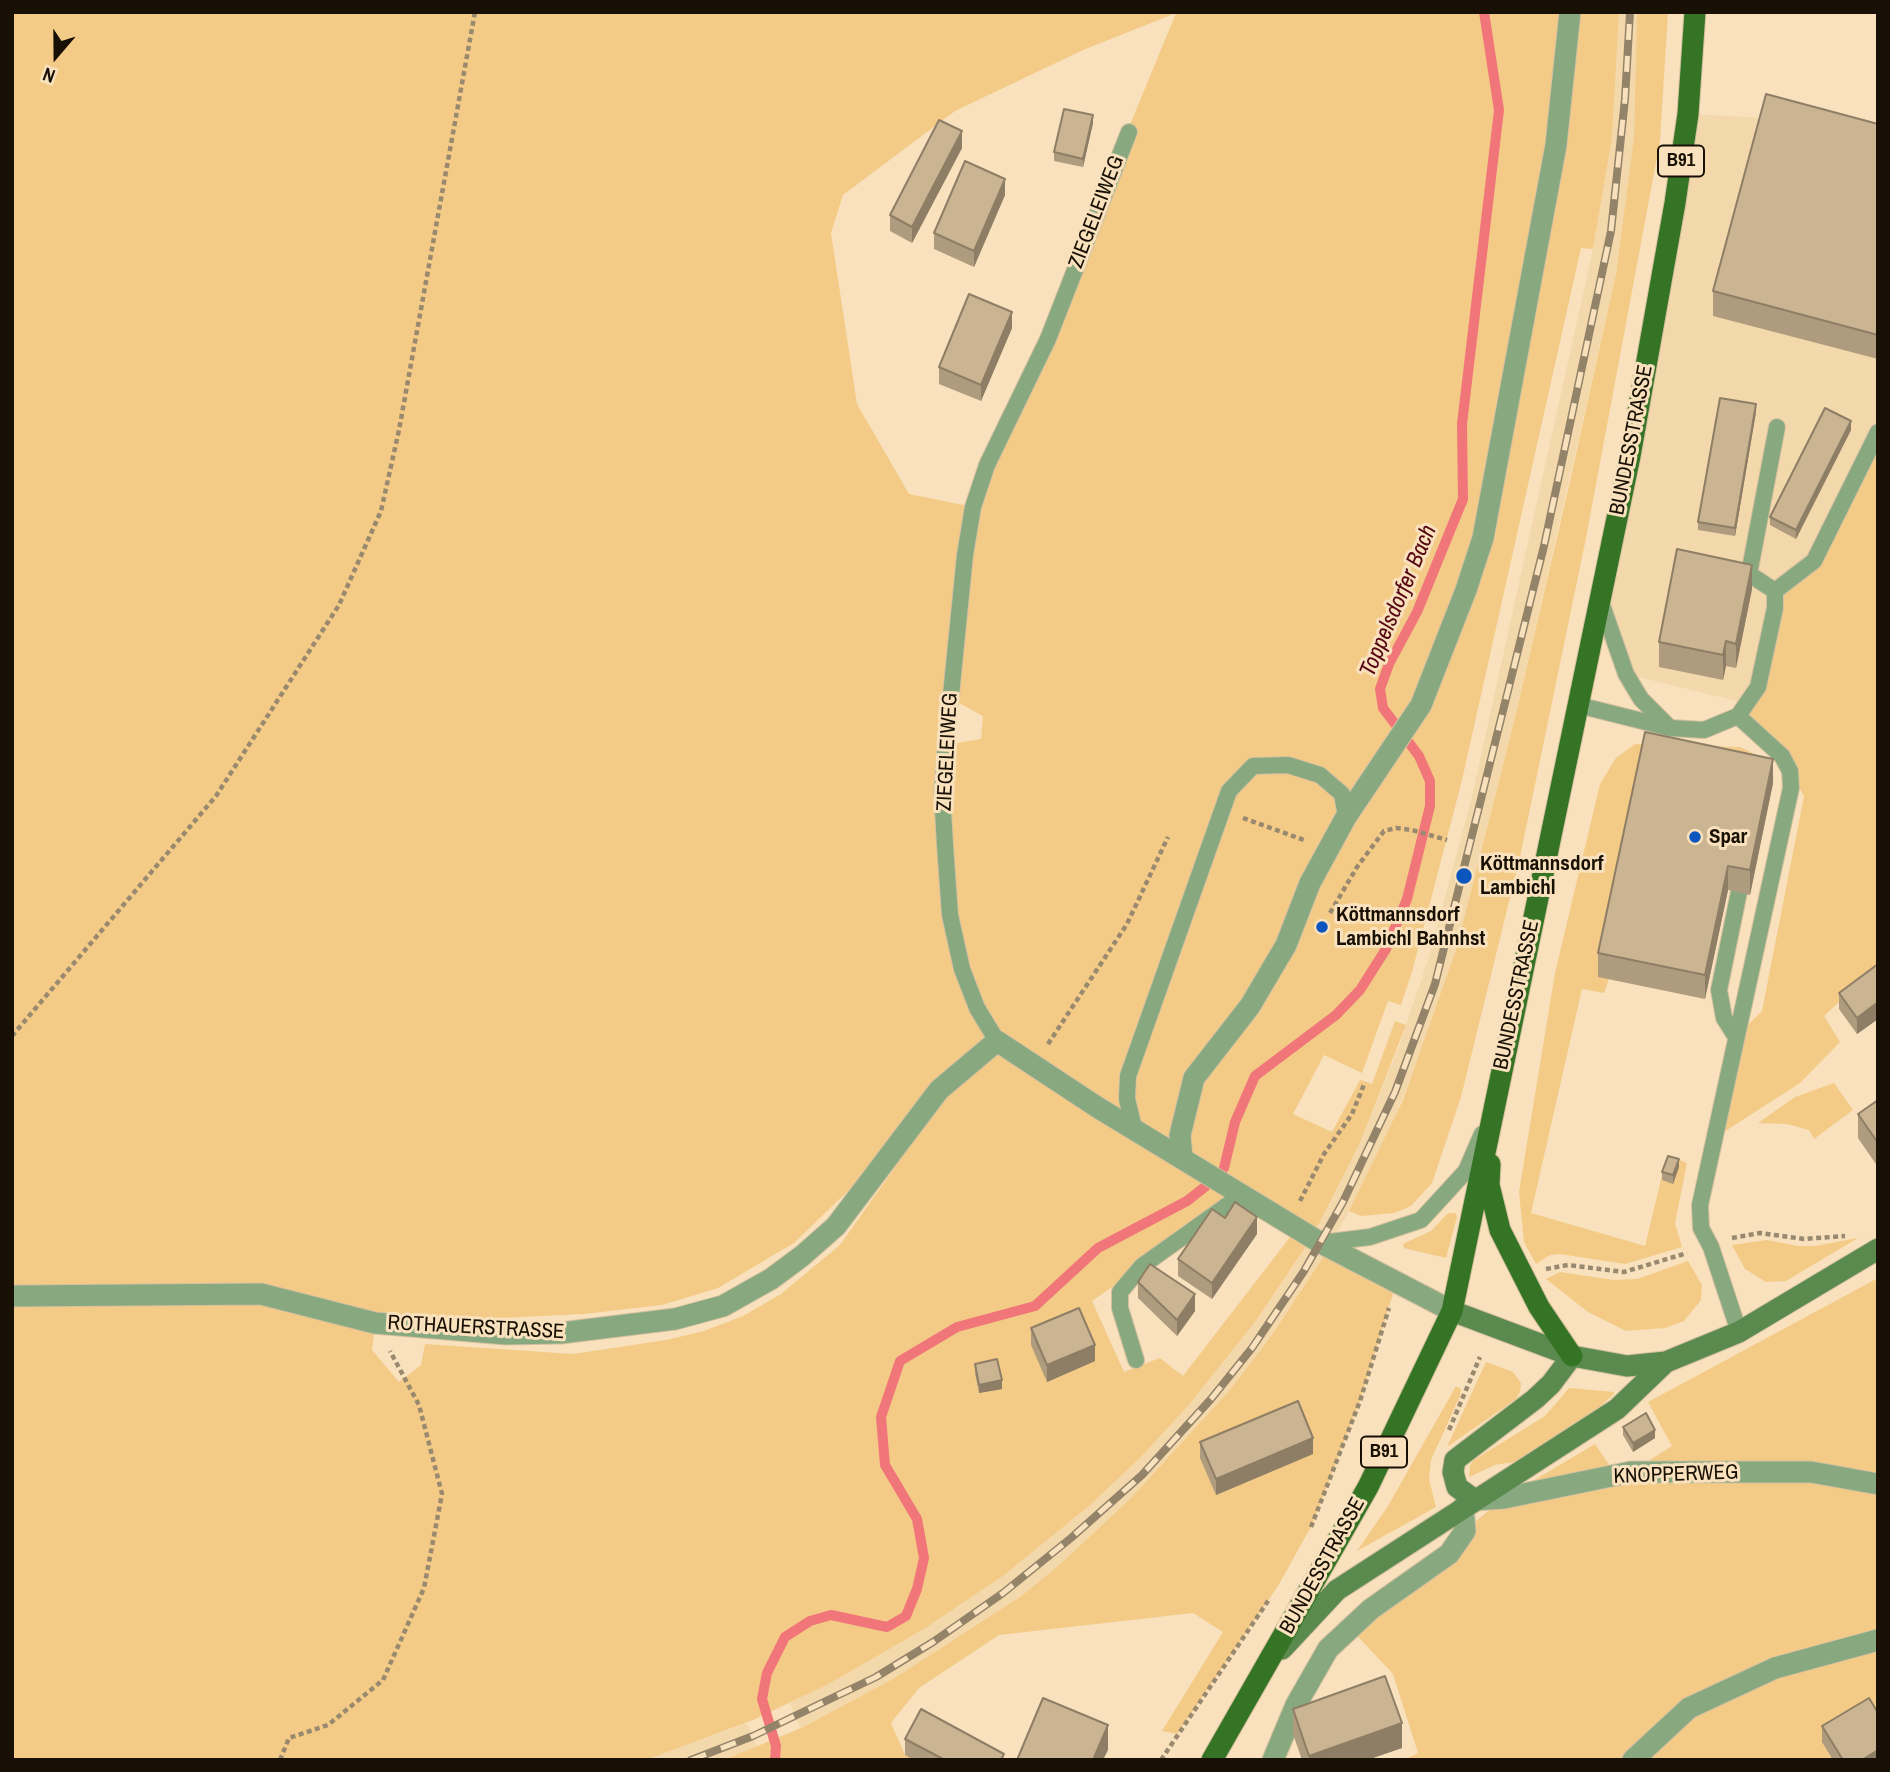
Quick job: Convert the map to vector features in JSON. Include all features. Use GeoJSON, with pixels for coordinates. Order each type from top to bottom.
{"type":"FeatureCollection","features":[{"type":"Feature","properties":{"kind":"main road","name":"BUNDESSTRASSE"},"geometry":{"type":"LineString","coordinates":[[1212,1760],[1368,1487],[1452,1311],[1492,1109],[1601,602],[1675,203],[1688,114],[1695,12]]}},
{"type":"Feature","properties":{"kind":"main road"},"geometry":{"type":"LineString","coordinates":[[1492,1109],[1489,1185],[1500,1230],[1539,1307],[1572,1356]]}},
{"type":"Feature","properties":{"kind":"main road"},"geometry":{"type":"LineString","coordinates":[[1452,1311],[1572,1356],[1627,1366],[1666,1362],[1739,1332],[1878,1248]]}},
{"type":"Feature","properties":{"kind":"main road"},"geometry":{"type":"LineString","coordinates":[[1469,1503],[1457,1487],[1452,1472],[1455,1460],[1535,1399],[1551,1384],[1572,1356]]}},
{"type":"Feature","properties":{"kind":"main road"},"geometry":{"type":"LineString","coordinates":[[1267,1666],[1337,1590],[1617,1409],[1666,1362]]}},
{"type":"Feature","properties":{"kind":"street"},"geometry":{"type":"LineString","coordinates":[[1182,1158],[1180,1135],[1194,1078],[1250,1006],[1275,965],[1286,945],[1310,883],[1346,817],[1413,717],[1444,653],[1483,538],[1556,145],[1570,12]]}},
{"type":"Feature","properties":{"kind":"street","name":"ZIEGELEIWEG"},"geometry":{"type":"LineString","coordinates":[[997,1041],[1321,1243],[1452,1311]]}},
{"type":"Feature","properties":{"kind":"street","name":"ROTHAUERSTRASSE"},"geometry":{"type":"LineString","coordinates":[[12,1296],[261,1294],[375,1323],[506,1334],[562,1334],[675,1319],[723,1306],[771,1279],[836,1226],[939,1090],[997,1041]]}},
{"type":"Feature","properties":{"kind":"street","name":"KNOPPERWEG"},"geometry":{"type":"LineString","coordinates":[[1469,1503],[1631,1472],[1811,1472],[1878,1484]]}},
{"type":"Feature","properties":{"kind":"street"},"geometry":{"type":"LineString","coordinates":[[1273,1760],[1296,1705],[1328,1649],[1371,1609],[1449,1554],[1465,1531],[1469,1503]]}},
{"type":"Feature","properties":{"kind":"street"},"geometry":{"type":"LineString","coordinates":[[1633,1760],[1689,1708],[1775,1668],[1878,1640]]}},
{"type":"Feature","properties":{"kind":"lane","name":"ZIEGELEIWEG"},"geometry":{"type":"LineString","coordinates":[[997,1041],[976,1008],[962,969],[950,915],[945,845],[944,769],[965,555],[973,507],[987,465],[1048,339],[1129,132]]}},
{"type":"Feature","properties":{"kind":"lane"},"geometry":{"type":"LineString","coordinates":[[1775,591],[1749,573],[1777,427]]}},
{"type":"Feature","properties":{"kind":"lane"},"geometry":{"type":"LineString","coordinates":[[1775,591],[1814,561],[1878,432]]}},
{"type":"Feature","properties":{"kind":"lane"},"geometry":{"type":"LineString","coordinates":[[1578,705],[1670,728],[1704,730],[1738,716],[1758,687],[1776,608],[1775,591]]}},
{"type":"Feature","properties":{"kind":"lane"},"geometry":{"type":"LineString","coordinates":[[1601,602],[1626,674],[1641,699],[1670,728]]}},
{"type":"Feature","properties":{"kind":"lane"},"geometry":{"type":"LineString","coordinates":[[1738,716],[1782,756],[1790,771],[1791,788],[1700,1205],[1701,1228],[1711,1247],[1739,1332]]}},
{"type":"Feature","properties":{"kind":"lane"},"geometry":{"type":"LineString","coordinates":[[1134,1128],[1127,1099],[1128,1076],[1229,791],[1253,766],[1288,765],[1320,775],[1342,794],[1346,817]]}},
{"type":"Feature","properties":{"kind":"lane"},"geometry":{"type":"LineString","coordinates":[[1736,1037],[1724,1018],[1719,990],[1739,892]]}},
{"type":"Feature","properties":{"kind":"lane"},"geometry":{"type":"LineString","coordinates":[[1321,1243],[1370,1237],[1421,1220],[1466,1171],[1492,1109]]}},
{"type":"Feature","properties":{"kind":"lane"},"geometry":{"type":"LineString","coordinates":[[1136,1360],[1120,1308],[1120,1292],[1142,1266],[1243,1194]]}},
{"type":"Feature","properties":{"kind":"path"},"geometry":{"type":"LineString","coordinates":[[12,1036],[216,796],[338,605],[380,511],[398,430],[475,12]]}},
{"type":"Feature","properties":{"kind":"path"},"geometry":{"type":"LineString","coordinates":[[1223,810],[1329,849],[1357,867]]}},
{"type":"Feature","properties":{"kind":"path"},"geometry":{"type":"LineString","coordinates":[[1329,915],[1357,867],[1384,831],[1404,829],[1447,841]]}},
{"type":"Feature","properties":{"kind":"path"},"geometry":{"type":"LineString","coordinates":[[1032,1064],[1069,1016],[1127,924],[1168,837]]}},
{"type":"Feature","properties":{"kind":"path"},"geometry":{"type":"LineString","coordinates":[[1293,1226],[1324,1154],[1352,1114],[1365,1082]]}},
{"type":"Feature","properties":{"kind":"path","name":"BUNDESSTRASSE"},"geometry":{"type":"LineString","coordinates":[[1307,1535],[1356,1412],[1396,1284]]}},
{"type":"Feature","properties":{"kind":"path"},"geometry":{"type":"LineString","coordinates":[[280,1760],[289,1738],[328,1725],[383,1680],[424,1588],[442,1494],[419,1405],[375,1323]]}},
{"type":"Feature","properties":{"kind":"path","name":"BUNDESSTRASSE"},"geometry":{"type":"LineString","coordinates":[[1161,1760],[1279,1586]]}},
{"type":"Feature","properties":{"kind":"shaded area"},"geometry":{"type":"Polygon","coordinates":[[[12,12],[1619,12],[1612,138],[1593,249],[1581,248],[1462,780],[1412,972],[1401,1005],[1388,1001],[1362,1073],[1324,1055],[1293,1114],[1332,1132],[1360,1080],[1372,1084],[1395,1021],[1406,1025],[1360,1143],[1312,1237],[1255,1322],[1188,1406],[1140,1458],[1089,1506],[1003,1576],[924,1629],[827,1685],[753,1720],[646,1760],[12,1760],[12,12]],[[1176,13],[1083,50],[955,111],[843,195],[831,233],[857,404],[909,494],[973,507],[1176,13]],[[950,698],[946,745],[981,739],[983,716],[950,698]],[[908,1133],[794,1243],[718,1288],[662,1305],[584,1314],[375,1324],[372,1350],[399,1382],[421,1365],[425,1344],[573,1354],[666,1340],[704,1331],[743,1316],[781,1294],[840,1245],[908,1149],[908,1133]],[[1243,1195],[1092,1301],[1124,1372],[1160,1358],[1183,1376],[1297,1228],[1243,1195]]]}},
{"type":"Feature","properties":{"kind":"shaded area"},"geometry":{"type":"Polygon","coordinates":[[[1619,12],[1637,12],[1634,137],[1616,274],[1514,722],[1456,950],[1424,1045],[1380,1153],[1329,1248],[1272,1335],[1229,1391],[1131,1498],[1058,1566],[1020,1597],[894,1679],[800,1728],[790,1703],[827,1685],[924,1629],[1003,1576],[1089,1506],[1140,1458],[1188,1406],[1255,1322],[1312,1237],[1360,1143],[1398,1049],[1429,957],[1472,796],[1593,249],[1612,138],[1619,12]]]}},
{"type":"Feature","properties":{"kind":"shaded area"},"geometry":{"type":"Polygon","coordinates":[[[1637,12],[1668,12],[1660,141],[1586,538],[1520,857],[1461,1097],[1432,1183],[1411,1206],[1394,1213],[1361,1216],[1349,1211],[1403,1100],[1456,950],[1514,722],[1568,490],[1616,274],[1634,137],[1637,12]]]}},
{"type":"Feature","properties":{"kind":"shaded area"},"geometry":{"type":"Polygon","coordinates":[[[1688,114],[1766,118],[1878,148],[1878,432],[1749,704],[1626,674],[1601,602],[1688,114]]]}},
{"type":"Feature","properties":{"kind":"shaded area"},"geometry":{"type":"Polygon","coordinates":[[[1878,432],[1878,966],[1824,1016],[1840,1042],[1800,1083],[1713,1139],[1736,1037],[1762,1011],[1804,796],[1790,771],[1738,716],[1749,704],[1775,591],[1814,561],[1878,432]]]}},
{"type":"Feature","properties":{"kind":"shaded area"},"geometry":{"type":"Polygon","coordinates":[[[1635,744],[1740,747],[1765,759],[1609,979],[1604,993],[1582,989],[1531,1213],[1645,1246],[1667,1155],[1687,1163],[1675,1223],[1682,1247],[1625,1264],[1560,1254],[1550,1255],[1536,1264],[1524,1242],[1519,1192],[1555,973],[1600,784],[1616,758],[1635,744]]]}},
{"type":"Feature","properties":{"kind":"shaded area"},"geometry":{"type":"Polygon","coordinates":[[[1834,1083],[1853,1110],[1814,1139],[1809,1130],[1787,1124],[1758,1123],[1795,1097],[1834,1083]]]}},
{"type":"Feature","properties":{"kind":"shaded area"},"geometry":{"type":"Polygon","coordinates":[[[1448,1213],[1455,1213],[1457,1217],[1446,1258],[1404,1248],[1403,1244],[1431,1231],[1448,1213]]]}},
{"type":"Feature","properties":{"kind":"shaded area"},"geometry":{"type":"Polygon","coordinates":[[[1858,1238],[1786,1281],[1766,1282],[1745,1269],[1732,1245],[1767,1240],[1798,1246],[1815,1246],[1858,1238]]]}},
{"type":"Feature","properties":{"kind":"shaded area"},"geometry":{"type":"Polygon","coordinates":[[[1329,1248],[1396,1284],[1360,1401],[1312,1525],[1278,1586],[1177,1734],[1162,1731],[1223,1632],[1193,1613],[999,1635],[919,1688],[891,1723],[905,1755],[915,1760],[724,1760],[801,1728],[893,1679],[1020,1597],[1058,1566],[1131,1498],[1229,1391],[1272,1335],[1329,1248]]]}},
{"type":"Feature","properties":{"kind":"shaded area"},"geometry":{"type":"Polygon","coordinates":[[[1688,1261],[1702,1285],[1701,1300],[1684,1321],[1665,1328],[1626,1331],[1588,1312],[1546,1279],[1560,1272],[1614,1280],[1637,1279],[1688,1261]]]}},
{"type":"Feature","properties":{"kind":"shaded area"},"geometry":{"type":"Polygon","coordinates":[[[1878,1278],[1878,1760],[1403,1760],[1418,1753],[1393,1674],[1349,1627],[1504,1498],[1595,1444],[1616,1475],[1631,1472],[1672,1446],[1648,1402],[1878,1278]]]}},
{"type":"Feature","properties":{"kind":"shaded area"},"geometry":{"type":"Polygon","coordinates":[[[1486,1362],[1513,1372],[1521,1383],[1520,1392],[1516,1399],[1447,1447],[1486,1362]]]}},
{"type":"Feature","properties":{"kind":"shaded area"},"geometry":{"type":"Polygon","coordinates":[[[1456,1386],[1461,1389],[1460,1396],[1431,1460],[1429,1479],[1436,1507],[1357,1551],[1388,1506],[1456,1386]]]}},
{"type":"Feature","properties":{"kind":"shaded area"},"geometry":{"type":"Polygon","coordinates":[[[1569,1388],[1614,1394],[1591,1414],[1514,1462],[1495,1465],[1469,1477],[1470,1465],[1474,1460],[1545,1416],[1569,1388]]]}},
{"type":"Feature","properties":{"kind":"shaded area"},"geometry":{"type":"Polygon","coordinates":[[[747,1723],[757,1747],[724,1760],[646,1760],[747,1723]]]}},
{"type":"Feature","properties":{"kind":"building"},"geometry":{"type":"Polygon","coordinates":[[[1766,94],[1878,124],[1878,335],[1713,291],[1766,94]]]}},
{"type":"Feature","properties":{"kind":"building"},"geometry":{"type":"Polygon","coordinates":[[[1064,109],[1093,115],[1083,159],[1054,152],[1064,109]]]}},
{"type":"Feature","properties":{"kind":"building"},"geometry":{"type":"Polygon","coordinates":[[[939,120],[962,131],[912,227],[890,215],[939,120]]]}},
{"type":"Feature","properties":{"kind":"building"},"geometry":{"type":"Polygon","coordinates":[[[965,161],[1005,179],[974,251],[934,233],[965,161]]]}},
{"type":"Feature","properties":{"kind":"building"},"geometry":{"type":"Polygon","coordinates":[[[969,294],[1012,312],[981,385],[939,367],[969,294]]]}},
{"type":"Feature","properties":{"kind":"building"},"geometry":{"type":"Polygon","coordinates":[[[1720,398],[1756,404],[1735,528],[1698,522],[1720,398]]]}},
{"type":"Feature","properties":{"kind":"building"},"geometry":{"type":"Polygon","coordinates":[[[1825,408],[1851,421],[1796,530],[1770,517],[1825,408]]]}},
{"type":"Feature","properties":{"kind":"building"},"geometry":{"type":"Polygon","coordinates":[[[1677,549],[1752,565],[1736,644],[1726,641],[1723,655],[1659,642],[1677,549]]]}},
{"type":"Feature","properties":{"kind":"building","name":"Spar"},"geometry":{"type":"Polygon","coordinates":[[[1645,732],[1773,759],[1750,870],[1728,866],[1705,975],[1598,953],[1645,732]]]}},
{"type":"Feature","properties":{"kind":"building"},"geometry":{"type":"Polygon","coordinates":[[[1878,964],[1878,1002],[1857,1018],[1839,993],[1878,964]]]}},
{"type":"Feature","properties":{"kind":"building"},"geometry":{"type":"Polygon","coordinates":[[[1878,1100],[1878,1143],[1858,1114],[1878,1100]]]}},
{"type":"Feature","properties":{"kind":"building"},"geometry":{"type":"Polygon","coordinates":[[[1668,1156],[1679,1159],[1673,1175],[1662,1172],[1668,1156]]]}},
{"type":"Feature","properties":{"kind":"building"},"geometry":{"type":"Polygon","coordinates":[[[1235,1202],[1257,1217],[1212,1283],[1178,1259],[1212,1209],[1225,1218],[1235,1202]]]}},
{"type":"Feature","properties":{"kind":"building"},"geometry":{"type":"Polygon","coordinates":[[[1150,1264],[1195,1294],[1177,1320],[1138,1282],[1150,1264]]]}},
{"type":"Feature","properties":{"kind":"building"},"geometry":{"type":"Polygon","coordinates":[[[1079,1308],[1095,1345],[1047,1365],[1031,1328],[1079,1308]]]}},
{"type":"Feature","properties":{"kind":"building"},"geometry":{"type":"Polygon","coordinates":[[[997,1359],[1002,1380],[979,1385],[975,1364],[997,1359]]]}},
{"type":"Feature","properties":{"kind":"building"},"geometry":{"type":"Polygon","coordinates":[[[1298,1401],[1313,1438],[1216,1479],[1200,1442],[1298,1401]]]}},
{"type":"Feature","properties":{"kind":"building"},"geometry":{"type":"Polygon","coordinates":[[[1646,1413],[1655,1430],[1633,1443],[1623,1427],[1646,1413]]]}},
{"type":"Feature","properties":{"kind":"building"},"geometry":{"type":"Polygon","coordinates":[[[1385,1676],[1402,1723],[1309,1756],[1293,1709],[1385,1676]]]}},
{"type":"Feature","properties":{"kind":"building"},"geometry":{"type":"Polygon","coordinates":[[[1043,1698],[1108,1725],[1093,1760],[1017,1760],[1043,1698]]]}},
{"type":"Feature","properties":{"kind":"building"},"geometry":{"type":"Polygon","coordinates":[[[1869,1698],[1878,1713],[1878,1750],[1862,1760],[1843,1760],[1822,1726],[1869,1698]]]}},
{"type":"Feature","properties":{"kind":"building"},"geometry":{"type":"Polygon","coordinates":[[[921,1709],[1004,1754],[1001,1760],[945,1760],[905,1739],[921,1709]]]}},
{"type":"Feature","properties":{"kind":"waterway","name":"Toppelsdorfer Bach"},"geometry":{"type":"LineString","coordinates":[[1224,1168],[1235,1122],[1255,1076],[1336,1015],[1360,990],[1386,949],[1407,899],[1430,806],[1430,781],[1419,756],[1383,708],[1380,689],[1389,664],[1417,612],[1463,499],[1462,424],[1499,110],[1484,12]]}},
{"type":"Feature","properties":{"kind":"waterway","name":"Toppelsdorfer Bach"},"geometry":{"type":"LineString","coordinates":[[775,1760],[776,1746],[762,1699],[767,1673],[785,1637],[810,1621],[831,1615],[887,1627],[906,1616],[917,1589],[924,1558],[917,1519],[885,1465],[881,1417],[900,1361],[957,1327],[1035,1306],[1098,1248],[1187,1201],[1206,1186]]}},
{"type":"Feature","properties":{"kind":"railway"},"geometry":{"type":"LineString","coordinates":[[691,1760],[753,1736],[876,1677],[933,1642],[1003,1593],[1071,1538],[1142,1475],[1211,1399],[1252,1348],[1304,1271],[1343,1202],[1395,1092],[1435,984],[1544,546],[1611,231],[1625,99],[1630,12]]}},
{"type":"Feature","properties":{"kind":"place","name":"Spar"},"geometry":{"type":"Point","coordinates":[1695,837]}},
{"type":"Feature","properties":{"kind":"place","name":"Köttmannsdorf Lambichl"},"geometry":{"type":"Point","coordinates":[1464,876]}},
{"type":"Feature","properties":{"kind":"place","name":"Köttmannsdorf Lambichl Bahnhst"},"geometry":{"type":"Point","coordinates":[1322,927]}}]}
